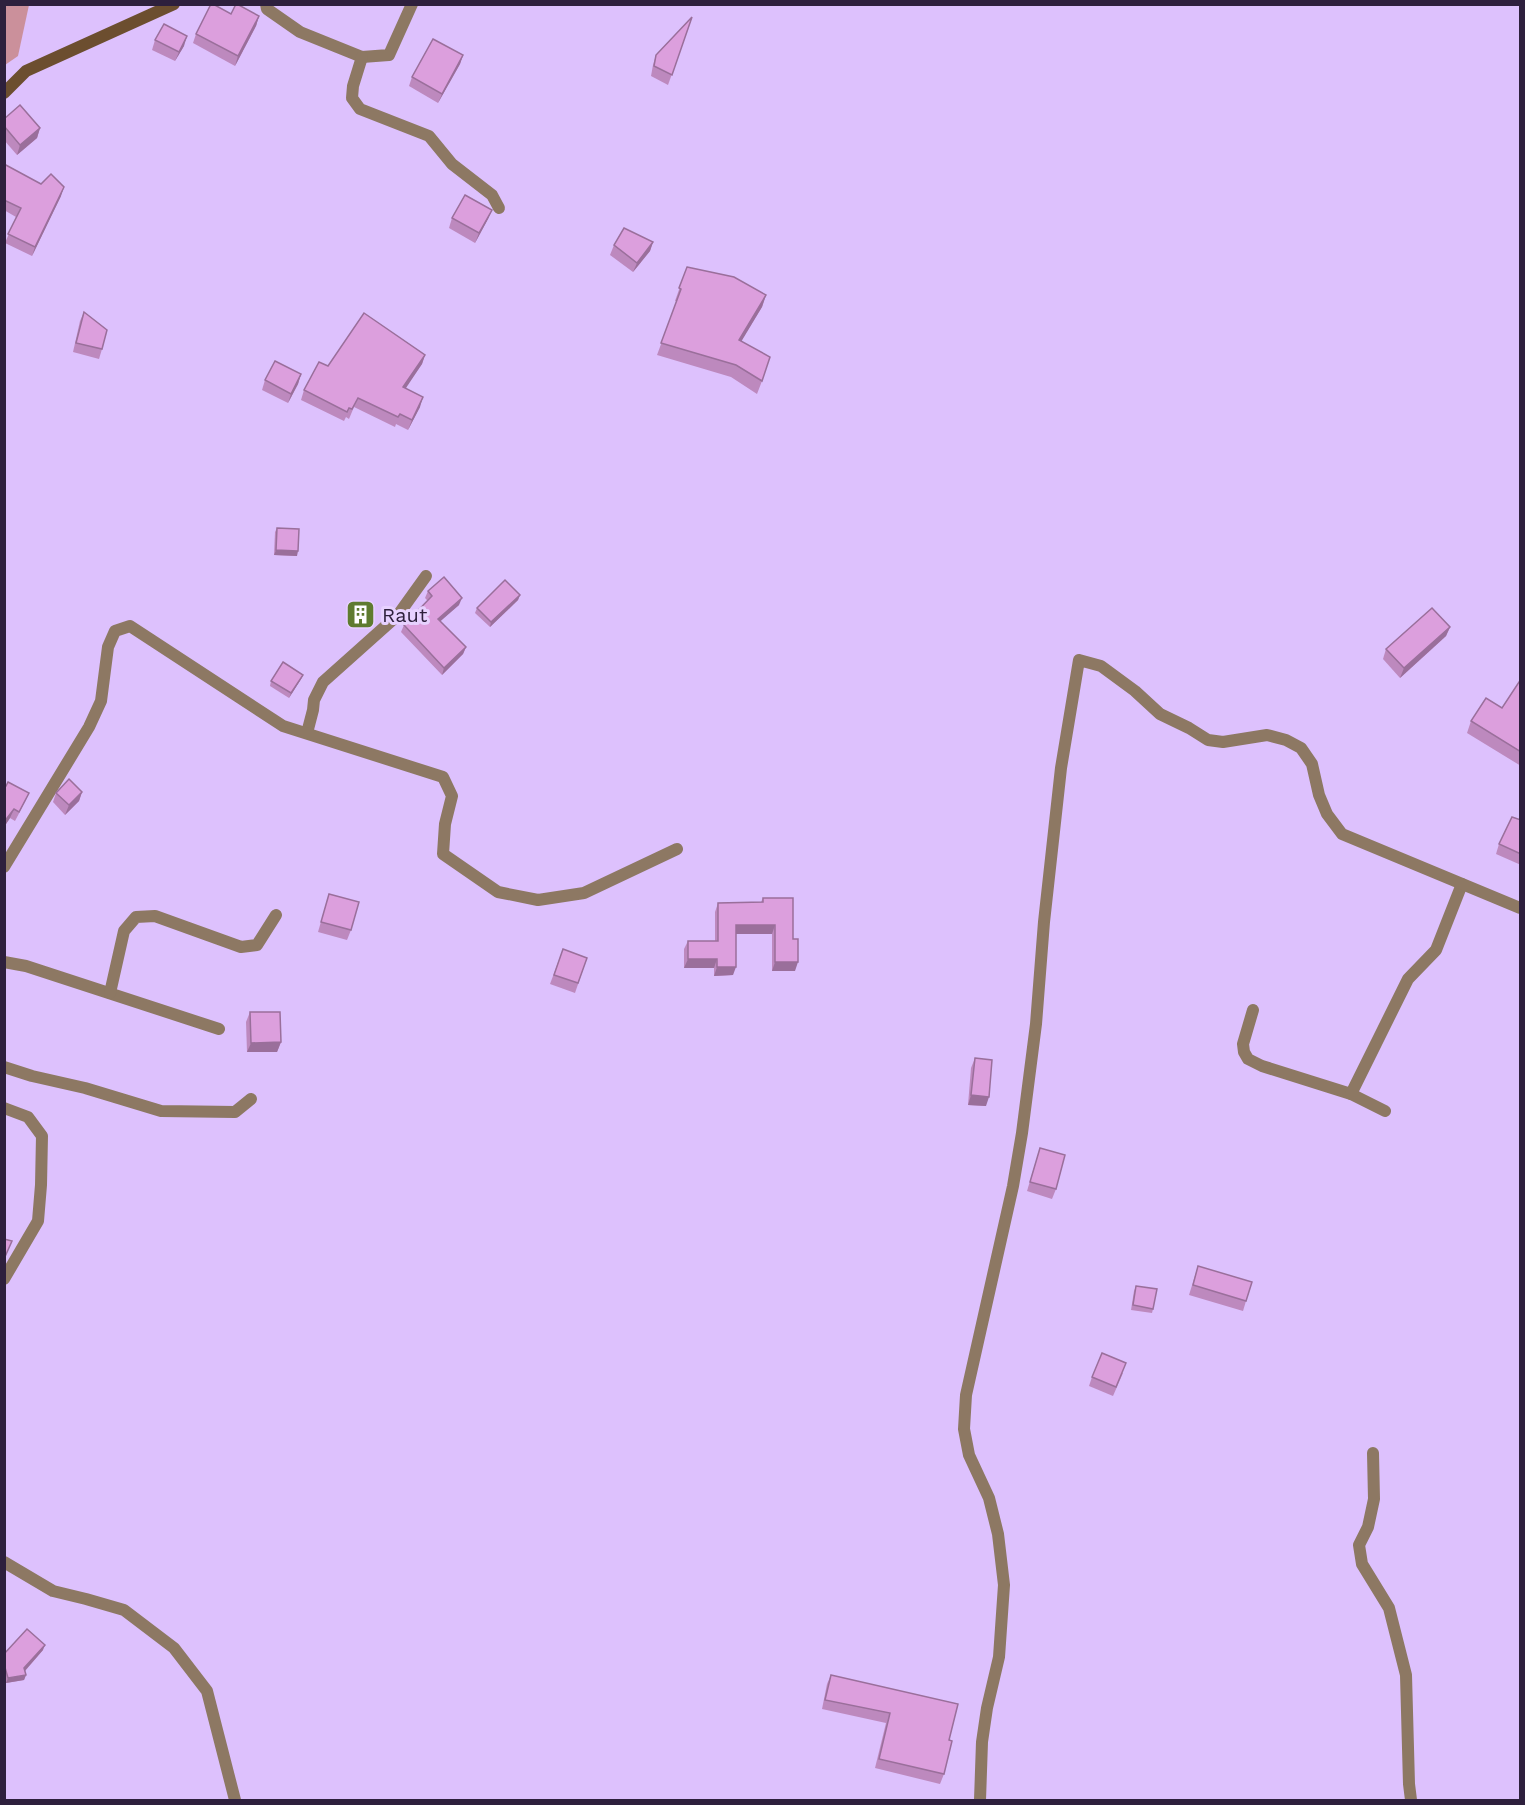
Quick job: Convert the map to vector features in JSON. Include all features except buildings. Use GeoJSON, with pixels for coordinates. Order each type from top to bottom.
{"type":"FeatureCollection","features":[{"type":"Feature","properties":{"kind":"main road"},"geometry":{"type":"LineString","coordinates":[[4,93],[26,71],[174,4]]}},
{"type":"Feature","properties":{"kind":"street"},"geometry":{"type":"LineString","coordinates":[[266,4],[267,9],[300,32],[362,57],[389,55],[412,4]]}},
{"type":"Feature","properties":{"kind":"street"},"geometry":{"type":"LineString","coordinates":[[362,57],[353,86],[352,98],[360,110],[429,136],[453,164],[492,195],[499,208]]}},
{"type":"Feature","properties":{"kind":"street"},"geometry":{"type":"LineString","coordinates":[[307,733],[314,700],[323,682],[398,615],[426,576]]}},
{"type":"Feature","properties":{"kind":"street"},"geometry":{"type":"LineString","coordinates":[[4,867],[89,727],[101,701],[108,647],[115,631],[130,626],[283,726],[443,777],[452,796],[445,824],[442,854],[498,892],[538,900],[584,893],[676,849]]}},
{"type":"Feature","properties":{"kind":"street"},"geometry":{"type":"LineString","coordinates":[[980,1800],[982,1742],[987,1708],[999,1658],[1004,1585],[998,1534],[989,1498],[967,1446],[964,1429],[966,1395],[1013,1186],[1022,1133],[1036,1024],[1044,922],[1061,768],[1079,660],[1101,666],[1135,691],[1160,714],[1208,740],[1223,742],[1267,735],[1286,740],[1301,748],[1312,764],[1319,795],[1328,814],[1342,834],[1521,908]]}},
{"type":"Feature","properties":{"kind":"street"},"geometry":{"type":"LineString","coordinates":[[1351,1094],[1408,979],[1436,950],[1462,884]]}},
{"type":"Feature","properties":{"kind":"street"},"geometry":{"type":"LineString","coordinates":[[110,993],[124,931],[136,917],[155,916],[242,947],[256,945],[276,915]]}},
{"type":"Feature","properties":{"kind":"street"},"geometry":{"type":"LineString","coordinates":[[4,962],[26,966],[219,1029]]}},
{"type":"Feature","properties":{"kind":"street"},"geometry":{"type":"LineString","coordinates":[[1253,1010],[1243,1044],[1248,1059],[1262,1066],[1351,1094],[1385,1111]]}},
{"type":"Feature","properties":{"kind":"street"},"geometry":{"type":"LineString","coordinates":[[4,1067],[161,1111],[235,1112],[251,1099]]}},
{"type":"Feature","properties":{"kind":"street"},"geometry":{"type":"LineString","coordinates":[[4,1108],[28,1117],[42,1136],[38,1221],[4,1279]]}},
{"type":"Feature","properties":{"kind":"street"},"geometry":{"type":"LineString","coordinates":[[1373,1453],[1374,1499],[1368,1527],[1359,1545],[1362,1564],[1389,1608],[1406,1675],[1409,1784],[1412,1800]]}},
{"type":"Feature","properties":{"kind":"street"},"geometry":{"type":"LineString","coordinates":[[4,1562],[53,1591],[124,1610],[174,1648],[207,1691],[235,1800]]}},
{"type":"Feature","properties":{"kind":"shaded area"},"geometry":{"type":"Polygon","coordinates":[[[5,4],[29,5],[18,56],[5,65],[5,4]]]}},
{"type":"Feature","properties":{"kind":"place","name":"Raut"},"geometry":{"type":"Point","coordinates":[361,615]}}]}
